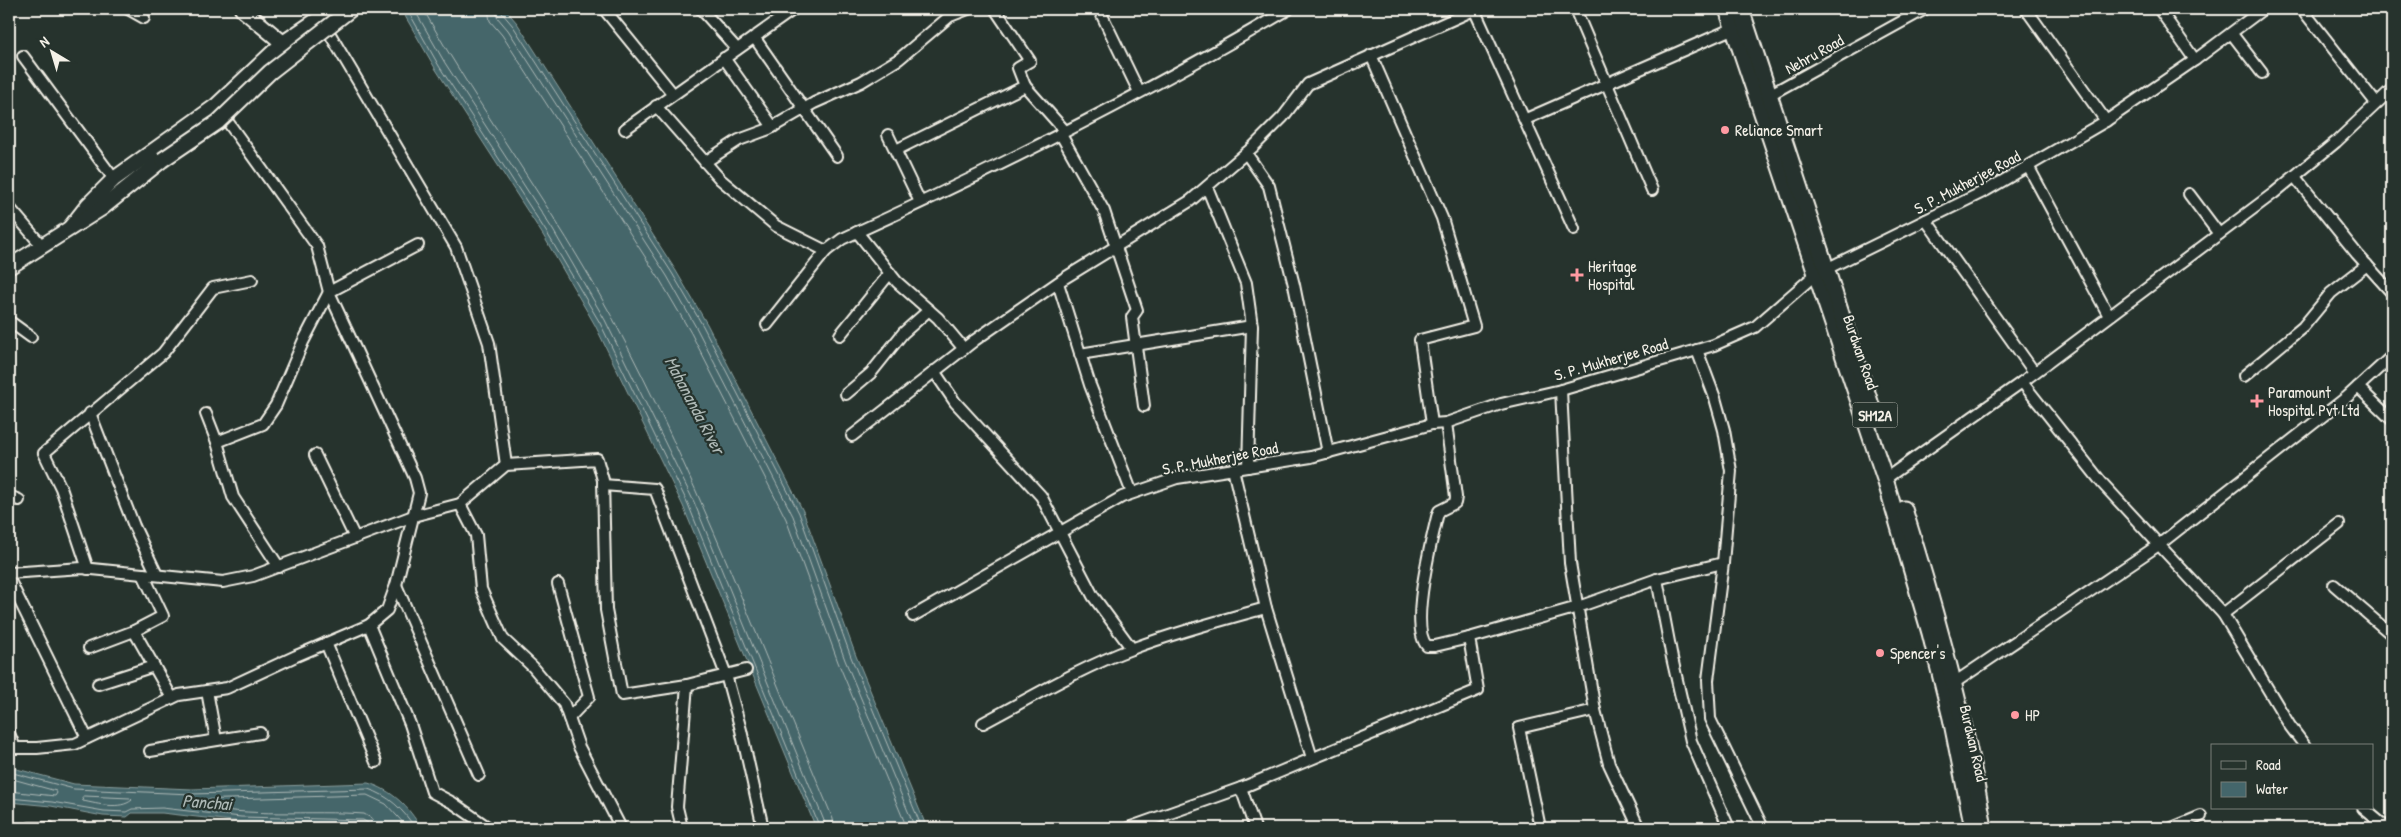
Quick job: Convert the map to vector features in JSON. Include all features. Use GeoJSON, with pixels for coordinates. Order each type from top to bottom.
{"type":"FeatureCollection","features":[{"type":"Feature","properties":{"kind":"main road","name":"Burdwan Road"},"geometry":{"type":"LineString","coordinates":[[1727,9],[1764,98]]}},
{"type":"Feature","properties":{"kind":"main road","name":"Burdwan Road"},"geometry":{"type":"LineString","coordinates":[[1741,9],[1764,98],[1889,477],[1934,606],[1954,683],[1984,828]]}},
{"type":"Feature","properties":{"kind":"main road","name":"Burdwan Road"},"geometry":{"type":"LineString","coordinates":[[1889,477],[1953,726],[1973,828]]}},
{"type":"Feature","properties":{"kind":"street"},"geometry":{"type":"LineString","coordinates":[[128,9],[144,18]]}},
{"type":"Feature","properties":{"kind":"street"},"geometry":{"type":"LineString","coordinates":[[242,9],[283,43]]}},
{"type":"Feature","properties":{"kind":"street"},"geometry":{"type":"LineString","coordinates":[[9,267],[102,208],[162,160],[218,122],[270,72],[351,9]]}},
{"type":"Feature","properties":{"kind":"street"},"geometry":{"type":"LineString","coordinates":[[604,9],[674,94]]}},
{"type":"Feature","properties":{"kind":"street"},"geometry":{"type":"LineString","coordinates":[[701,9],[737,49]]}},
{"type":"Feature","properties":{"kind":"street"},"geometry":{"type":"LineString","coordinates":[[624,129],[754,37],[781,12],[794,9]]}},
{"type":"Feature","properties":{"kind":"street"},"geometry":{"type":"LineString","coordinates":[[705,162],[739,140],[774,127],[806,108],[868,77],[898,59],[950,16],[968,9]]}},
{"type":"Feature","properties":{"kind":"street"},"geometry":{"type":"LineString","coordinates":[[995,9],[1030,61],[1018,68],[1025,86],[1062,132],[1104,212],[1137,310],[1132,317],[1144,406]]}},
{"type":"Feature","properties":{"kind":"street"},"geometry":{"type":"LineString","coordinates":[[1099,9],[1139,92]]}},
{"type":"Feature","properties":{"kind":"street"},"geometry":{"type":"LineString","coordinates":[[767,325],[826,251],[842,239],[1062,132],[1213,53],[1289,9]]}},
{"type":"Feature","properties":{"kind":"street"},"geometry":{"type":"LineString","coordinates":[[852,436],[934,371],[1058,283],[1190,201],[1246,153],[1283,117],[1308,84],[1475,9],[1574,229]]}},
{"type":"Feature","properties":{"kind":"street"},"geometry":{"type":"LineString","coordinates":[[1575,9],[1652,190]]}},
{"type":"Feature","properties":{"kind":"street","name":"Nehru Road"},"geometry":{"type":"LineString","coordinates":[[1764,98],[1925,9]]}},
{"type":"Feature","properties":{"kind":"street"},"geometry":{"type":"LineString","coordinates":[[2026,9],[2106,121]]}},
{"type":"Feature","properties":{"kind":"street"},"geometry":{"type":"LineString","coordinates":[[2160,9],[2195,60]]}},
{"type":"Feature","properties":{"kind":"street","name":"S. P. Mukherjee Road"},"geometry":{"type":"LineString","coordinates":[[913,616],[1059,532],[1132,493],[1177,478],[1328,453],[1432,424],[1446,422],[1501,404],[1561,390],[1697,350],[1755,327],[1821,271],[1986,190],[2106,121],[2232,34],[2263,9]]}},
{"type":"Feature","properties":{"kind":"street"},"geometry":{"type":"LineString","coordinates":[[2302,9],[2376,103]]}},
{"type":"Feature","properties":{"kind":"street"},"geometry":{"type":"LineString","coordinates":[[70,228],[88,205],[114,179],[216,106],[283,43],[323,14],[456,247],[489,343],[506,465]]}},
{"type":"Feature","properties":{"kind":"street"},"geometry":{"type":"LineString","coordinates":[[1526,119],[1608,85],[1734,28]]}},
{"type":"Feature","properties":{"kind":"street"},"geometry":{"type":"LineString","coordinates":[[2232,34],[2262,73]]}},
{"type":"Feature","properties":{"kind":"street"},"geometry":{"type":"LineString","coordinates":[[754,37],[806,108],[837,156]]}},
{"type":"Feature","properties":{"kind":"street"},"geometry":{"type":"LineString","coordinates":[[1371,55],[1442,218],[1474,326],[1420,340],[1432,424]]}},
{"type":"Feature","properties":{"kind":"street"},"geometry":{"type":"LineString","coordinates":[[23,56],[114,179]]}},
{"type":"Feature","properties":{"kind":"street"},"geometry":{"type":"LineString","coordinates":[[724,58],[774,127]]}},
{"type":"Feature","properties":{"kind":"street"},"geometry":{"type":"LineString","coordinates":[[896,150],[1025,86]]}},
{"type":"Feature","properties":{"kind":"street"},"geometry":{"type":"LineString","coordinates":[[1889,477],[2022,382],[2295,178],[2392,89]]}},
{"type":"Feature","properties":{"kind":"street"},"geometry":{"type":"LineString","coordinates":[[9,733],[12,748],[37,748],[75,744],[179,695],[227,688],[369,625],[387,610],[396,585],[418,493],[415,478],[329,292],[317,246],[216,106]]}},
{"type":"Feature","properties":{"kind":"street"},"geometry":{"type":"LineString","coordinates":[[656,106],[720,179],[776,226],[826,251]]}},
{"type":"Feature","properties":{"kind":"street"},"geometry":{"type":"LineString","coordinates":[[888,135],[920,202]]}},
{"type":"Feature","properties":{"kind":"street"},"geometry":{"type":"LineString","coordinates":[[1246,153],[1269,186],[1294,285],[1328,453]]}},
{"type":"Feature","properties":{"kind":"street"},"geometry":{"type":"LineString","coordinates":[[2028,166],[2109,316]]}},
{"type":"Feature","properties":{"kind":"street"},"geometry":{"type":"LineString","coordinates":[[2295,178],[2392,292]]}},
{"type":"Feature","properties":{"kind":"street"},"geometry":{"type":"LineString","coordinates":[[1207,187],[1246,283],[1252,326],[1248,467]]}},
{"type":"Feature","properties":{"kind":"street"},"geometry":{"type":"LineString","coordinates":[[2190,194],[2219,234]]}},
{"type":"Feature","properties":{"kind":"street"},"geometry":{"type":"LineString","coordinates":[[9,207],[42,247]]}},
{"type":"Feature","properties":{"kind":"street"},"geometry":{"type":"LineString","coordinates":[[1926,220],[2034,372]]}},
{"type":"Feature","properties":{"kind":"street"},"geometry":{"type":"LineString","coordinates":[[857,232],[890,273],[929,310],[964,349]]}},
{"type":"Feature","properties":{"kind":"street"},"geometry":{"type":"LineString","coordinates":[[217,442],[263,424],[272,411],[329,292],[418,245]]}},
{"type":"Feature","properties":{"kind":"street"},"geometry":{"type":"LineString","coordinates":[[2244,376],[2303,327],[2331,293],[2368,265]]}},
{"type":"Feature","properties":{"kind":"street"},"geometry":{"type":"LineString","coordinates":[[840,335],[890,273]]}},
{"type":"Feature","properties":{"kind":"street"},"geometry":{"type":"LineString","coordinates":[[88,569],[61,488],[44,452],[163,353],[213,288],[252,280]]}},
{"type":"Feature","properties":{"kind":"street"},"geometry":{"type":"LineString","coordinates":[[1058,283],[1090,386],[1132,493]]}},
{"type":"Feature","properties":{"kind":"street"},"geometry":{"type":"LineString","coordinates":[[846,394],[871,373],[903,333],[929,310]]}},
{"type":"Feature","properties":{"kind":"street"},"geometry":{"type":"LineString","coordinates":[[9,321],[31,337]]}},
{"type":"Feature","properties":{"kind":"street"},"geometry":{"type":"LineString","coordinates":[[1080,354],[1252,326]]}},
{"type":"Feature","properties":{"kind":"street"},"geometry":{"type":"LineString","coordinates":[[1697,350],[1716,398],[1731,471],[1723,563],[1708,680],[1710,719],[1763,828]]}},
{"type":"Feature","properties":{"kind":"street"},"geometry":{"type":"LineString","coordinates":[[1954,683],[2160,544],[2358,387],[2392,356]]}},
{"type":"Feature","properties":{"kind":"street"},"geometry":{"type":"LineString","coordinates":[[934,371],[955,402],[1041,496],[1093,596],[1132,649]]}},
{"type":"Feature","properties":{"kind":"street"},"geometry":{"type":"LineString","coordinates":[[2022,382],[2102,483],[2223,614],[2290,726],[2304,744]]}},
{"type":"Feature","properties":{"kind":"street"},"geometry":{"type":"LineString","coordinates":[[2358,387],[2392,420]]}},
{"type":"Feature","properties":{"kind":"street"},"geometry":{"type":"LineString","coordinates":[[1561,390],[1570,563],[1596,710],[1608,764],[1639,828]]}},
{"type":"Feature","properties":{"kind":"street"},"geometry":{"type":"LineString","coordinates":[[90,413],[134,526],[157,575]]}},
{"type":"Feature","properties":{"kind":"street"},"geometry":{"type":"LineString","coordinates":[[206,414],[217,442],[233,497],[279,567]]}},
{"type":"Feature","properties":{"kind":"street"},"geometry":{"type":"LineString","coordinates":[[1446,422],[1456,497],[1455,503],[1439,510],[1420,601],[1420,625],[1423,642],[1427,646],[1469,638],[1578,607],[1657,579],[1723,563]]}},
{"type":"Feature","properties":{"kind":"street"},"geometry":{"type":"LineString","coordinates":[[315,455],[355,538]]}},
{"type":"Feature","properties":{"kind":"street"},"geometry":{"type":"LineString","coordinates":[[9,573],[88,569],[222,582],[253,576],[413,516],[460,504],[506,465],[597,459],[603,485],[606,610],[622,696],[688,685],[746,670]]}},
{"type":"Feature","properties":{"kind":"street"},"geometry":{"type":"LineString","coordinates":[[1233,469],[1266,608],[1312,758]]}},
{"type":"Feature","properties":{"kind":"street"},"geometry":{"type":"LineString","coordinates":[[603,485],[655,489],[726,675],[741,730],[762,828]]}},
{"type":"Feature","properties":{"kind":"street"},"geometry":{"type":"LineString","coordinates":[[9,496],[19,500]]}},
{"type":"Feature","properties":{"kind":"street"},"geometry":{"type":"LineString","coordinates":[[460,504],[476,534],[481,589],[503,639],[533,667],[564,704],[579,747],[621,828]]}},
{"type":"Feature","properties":{"kind":"street"},"geometry":{"type":"LineString","coordinates":[[2223,614],[2339,524]]}},
{"type":"Feature","properties":{"kind":"street"},"geometry":{"type":"LineString","coordinates":[[90,648],[134,631],[163,616],[143,574]]}},
{"type":"Feature","properties":{"kind":"street"},"geometry":{"type":"LineString","coordinates":[[9,579],[87,738]]}},
{"type":"Feature","properties":{"kind":"street"},"geometry":{"type":"LineString","coordinates":[[1657,579],[1672,658],[1691,741],[1729,828]]}},
{"type":"Feature","properties":{"kind":"street"},"geometry":{"type":"LineString","coordinates":[[558,584],[589,697],[569,718]]}},
{"type":"Feature","properties":{"kind":"street"},"geometry":{"type":"LineString","coordinates":[[396,585],[479,775]]}},
{"type":"Feature","properties":{"kind":"street"},"geometry":{"type":"LineString","coordinates":[[2334,585],[2392,635]]}},
{"type":"Feature","properties":{"kind":"street"},"geometry":{"type":"LineString","coordinates":[[983,723],[1058,684],[1132,649],[1192,628],[1266,608]]}},
{"type":"Feature","properties":{"kind":"street"},"geometry":{"type":"LineString","coordinates":[[369,625],[410,724],[432,792],[453,803],[489,828]]}},
{"type":"Feature","properties":{"kind":"street"},"geometry":{"type":"LineString","coordinates":[[134,631],[172,698]]}},
{"type":"Feature","properties":{"kind":"street"},"geometry":{"type":"LineString","coordinates":[[1128,828],[1241,788],[1478,690],[1469,638]]}},
{"type":"Feature","properties":{"kind":"street"},"geometry":{"type":"LineString","coordinates":[[326,643],[376,762]]}},
{"type":"Feature","properties":{"kind":"street"},"geometry":{"type":"LineString","coordinates":[[98,684],[154,666]]}},
{"type":"Feature","properties":{"kind":"street"},"geometry":{"type":"LineString","coordinates":[[682,828],[677,807],[688,685]]}},
{"type":"Feature","properties":{"kind":"street"},"geometry":{"type":"LineString","coordinates":[[207,691],[216,740]]}},
{"type":"Feature","properties":{"kind":"street"},"geometry":{"type":"LineString","coordinates":[[1539,823],[1519,728],[1596,710]]}},
{"type":"Feature","properties":{"kind":"street"},"geometry":{"type":"LineString","coordinates":[[150,751],[260,733]]}},
{"type":"Feature","properties":{"kind":"street"},"geometry":{"type":"LineString","coordinates":[[1241,788],[1255,828]]}},
{"type":"Feature","properties":{"kind":"street"},"geometry":{"type":"LineString","coordinates":[[2366,810],[2388,828]]}},
{"type":"Feature","properties":{"kind":"street"},"geometry":{"type":"LineString","coordinates":[[2172,828],[2201,816]]}},
{"type":"Feature","properties":{"kind":"street"},"geometry":{"type":"LineString","coordinates":[[30,828],[50,828]]}},
{"type":"Feature","properties":{"kind":"water","name":"Mahananda River"},"geometry":{"type":"Polygon","coordinates":[[[401,9],[505,9],[517,23],[676,271],[707,324],[803,511],[856,656],[927,828],[816,828],[683,506],[595,325],[543,235],[435,68],[401,9]]]}},
{"type":"Feature","properties":{"kind":"water","name":"Panchai"},"geometry":{"type":"Polygon","coordinates":[[[9,767],[74,784],[192,789],[368,783],[385,790],[399,800],[421,828],[371,828],[349,824],[241,822],[162,813],[132,813],[127,817],[103,816],[51,806],[9,802],[9,767]]]}},
{"type":"Feature","properties":{"kind":"place","name":"Reliance Smart"},"geometry":{"type":"Point","coordinates":[1725,130]}},
{"type":"Feature","properties":{"kind":"place","name":"Heritage Hospital"},"geometry":{"type":"Point","coordinates":[1577,275]}},
{"type":"Feature","properties":{"kind":"place","name":"Paramount Hospital Pvt Ltd"},"geometry":{"type":"Point","coordinates":[2257,401]}},
{"type":"Feature","properties":{"kind":"place","name":"Spencer's"},"geometry":{"type":"Point","coordinates":[1880,653]}},
{"type":"Feature","properties":{"kind":"place","name":"HP"},"geometry":{"type":"Point","coordinates":[2015,715]}}]}
